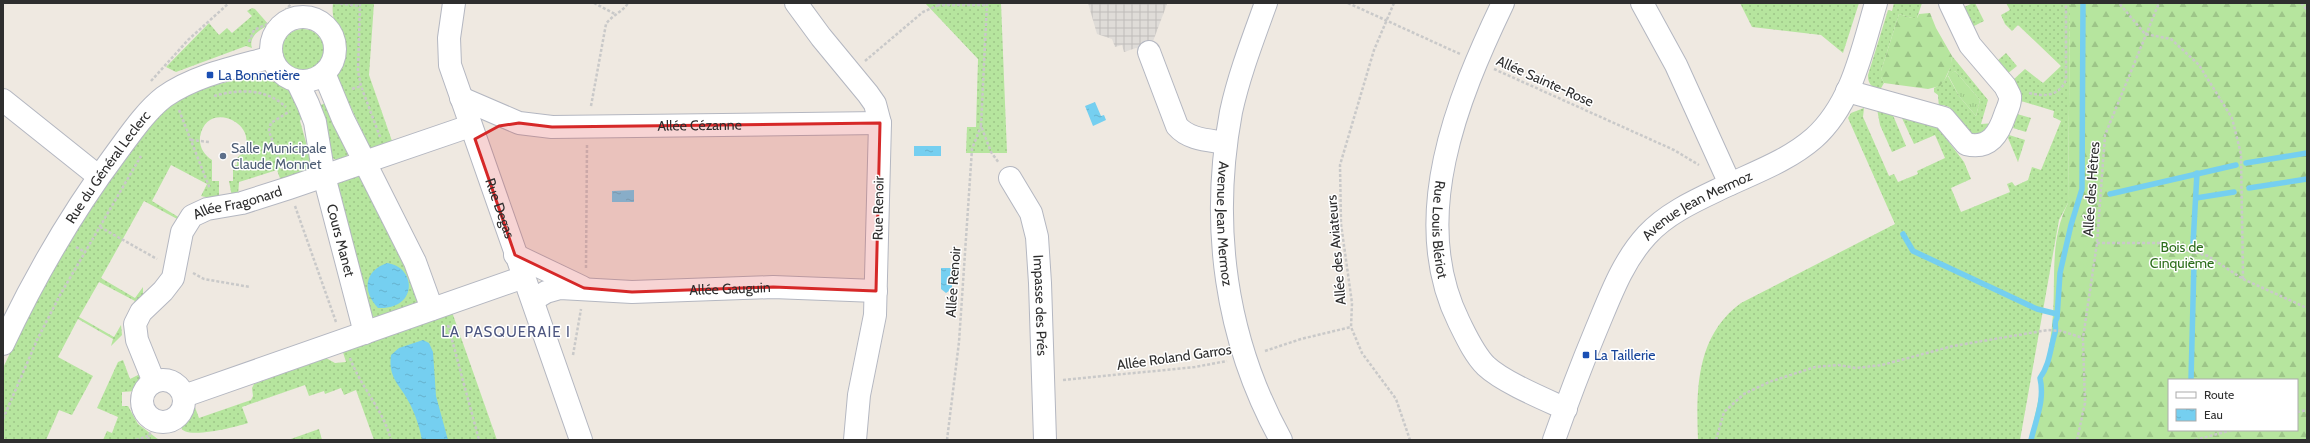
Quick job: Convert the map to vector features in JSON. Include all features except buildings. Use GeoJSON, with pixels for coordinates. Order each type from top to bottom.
{"type":"FeatureCollection","features":[{"type":"Feature","properties":{"kind":"street","name":"Rue Degas"},"geometry":{"type":"LineString","coordinates":[[454,3],[448,51],[461,98],[581,440]]}},
{"type":"Feature","properties":{"kind":"street","name":"Rue Renoir"},"geometry":{"type":"LineString","coordinates":[[796,3],[821,37],[875,104],[880,123],[876,291],[873,335],[859,395],[855,440]]}},
{"type":"Feature","properties":{"kind":"street","name":"Avenue Jean Mermoz"},"geometry":{"type":"LineString","coordinates":[[1266,3],[1240,80],[1226,143],[1222,176],[1222,241],[1228,293],[1245,357],[1260,398],[1281,440]]}},
{"type":"Feature","properties":{"kind":"street","name":"Rue Louis Blériot"},"geometry":{"type":"LineString","coordinates":[[1503,3],[1464,95],[1443,162],[1437,217],[1438,256],[1454,312],[1467,338],[1486,366],[1523,389],[1566,409]]}},
{"type":"Feature","properties":{"kind":"street"},"geometry":{"type":"LineString","coordinates":[[1642,3],[1676,65],[1730,184]]}},
{"type":"Feature","properties":{"kind":"street","name":"Avenue Jean Mermoz"},"geometry":{"type":"LineString","coordinates":[[1554,440],[1611,294],[1626,263],[1648,234],[1676,212],[1777,162],[1814,138],[1836,112],[1854,76],[1876,3]]}},
{"type":"Feature","properties":{"kind":"street"},"geometry":{"type":"LineString","coordinates":[[1847,91],[1944,118],[1952,125],[1962,141],[1971,145],[1980,144],[1997,135],[2009,103],[2010,95],[1970,45],[1950,3]]}},
{"type":"Feature","properties":{"kind":"street"},"geometry":{"type":"LineString","coordinates":[[313,11],[333,38],[334,57],[324,73],[314,79],[297,80],[287,77],[279,70],[272,57],[272,41],[280,27],[313,11]]}},
{"type":"Feature","properties":{"kind":"street"},"geometry":{"type":"LineString","coordinates":[[1150,52],[1177,126],[1182,132],[1190,136],[1226,143]]}},
{"type":"Feature","properties":{"kind":"street","name":"Rue du Général Leclerc"},"geometry":{"type":"LineString","coordinates":[[3,344],[54,246],[98,176],[153,107],[164,97],[178,88],[210,75],[272,57]]}},
{"type":"Feature","properties":{"kind":"street"},"geometry":{"type":"LineString","coordinates":[[324,73],[342,119],[365,161],[415,262],[432,310]]}},
{"type":"Feature","properties":{"kind":"street","name":"Cours Manet"},"geometry":{"type":"LineString","coordinates":[[297,80],[299,107],[318,139],[324,176],[365,333]]}},
{"type":"Feature","properties":{"kind":"street","name":"Allée Cézanne"},"geometry":{"type":"LineString","coordinates":[[461,98],[519,123]]}},
{"type":"Feature","properties":{"kind":"street"},"geometry":{"type":"LineString","coordinates":[[3,100],[98,176]]}},
{"type":"Feature","properties":{"kind":"street","name":"Allée Cézanne"},"geometry":{"type":"LineString","coordinates":[[365,161],[472,132],[519,123],[552,127],[880,123]]}},
{"type":"Feature","properties":{"kind":"street","name":"Allée Fragonard"},"geometry":{"type":"LineString","coordinates":[[154,382],[135,332],[137,318],[147,304],[168,286],[172,278],[182,232],[187,223],[198,212],[216,207],[242,203],[365,161]]}},
{"type":"Feature","properties":{"kind":"street","name":"Impasse des Prés"},"geometry":{"type":"LineString","coordinates":[[1010,178],[1031,213],[1037,237],[1044,381],[1045,440]]}},
{"type":"Feature","properties":{"kind":"street","name":"Allée Gauguin"},"geometry":{"type":"LineString","coordinates":[[515,255],[584,288]]}},
{"type":"Feature","properties":{"kind":"street"},"geometry":{"type":"LineString","coordinates":[[184,396],[524,277]]}},
{"type":"Feature","properties":{"kind":"street","name":"Allée Gauguin"},"geometry":{"type":"LineString","coordinates":[[533,300],[546,292],[560,288],[584,288],[618,292],[773,287],[876,291]]}},
{"type":"Feature","properties":{"kind":"street"},"geometry":{"type":"LineString","coordinates":[[166,380],[173,382],[180,387],[184,396],[184,405],[176,417],[150,432],[146,412],[142,403],[144,394],[154,382],[166,380]]}},
{"type":"Feature","properties":{"kind":"street","name":"Rue Degas"},"geometry":{"type":"LineString","coordinates":[[571,410],[585,431],[599,440]]}},
{"type":"Feature","properties":{"kind":"path"},"geometry":{"type":"LineString","coordinates":[[149,83],[188,40],[229,3]]}},
{"type":"Feature","properties":{"kind":"path"},"geometry":{"type":"LineString","coordinates":[[335,3],[360,5],[358,59],[361,86],[387,155]]}},
{"type":"Feature","properties":{"kind":"path"},"geometry":{"type":"LineString","coordinates":[[594,3],[615,14]]}},
{"type":"Feature","properties":{"kind":"path","name":"Allée Sainte-Rose"},"geometry":{"type":"LineString","coordinates":[[1348,3],[1674,150],[1702,167]]}},
{"type":"Feature","properties":{"kind":"path","name":"Allée des Aviateurs"},"geometry":{"type":"LineString","coordinates":[[1394,3],[1374,50],[1340,166],[1341,224],[1352,304],[1351,327],[1362,353],[1396,399],[1410,440]]}},
{"type":"Feature","properties":{"kind":"path"},"geometry":{"type":"LineString","coordinates":[[2010,95],[2018,92],[2045,96],[2054,94],[2062,88],[2067,68],[2066,3]]}},
{"type":"Feature","properties":{"kind":"path"},"geometry":{"type":"LineString","coordinates":[[2119,3],[2145,34],[2171,39],[2199,65],[2232,118],[2241,154],[2243,279]]}},
{"type":"Feature","properties":{"kind":"path","name":"Allée des Hêtres"},"geometry":{"type":"LineString","coordinates":[[2077,440],[2085,403],[2083,338],[2097,243],[2105,135],[2145,34],[2159,3]]}},
{"type":"Feature","properties":{"kind":"path"},"geometry":{"type":"LineString","coordinates":[[2301,3],[2307,10]]}},
{"type":"Feature","properties":{"kind":"path"},"geometry":{"type":"LineString","coordinates":[[851,73],[923,12],[939,4],[987,4],[981,126],[991,152],[1010,178]]}},
{"type":"Feature","properties":{"kind":"path"},"geometry":{"type":"LineString","coordinates":[[209,98],[228,92],[252,91],[299,107]]}},
{"type":"Feature","properties":{"kind":"path"},"geometry":{"type":"LineString","coordinates":[[173,114],[184,107]]}},
{"type":"Feature","properties":{"kind":"path"},"geometry":{"type":"LineString","coordinates":[[299,107],[271,123],[269,131],[328,303],[344,340],[357,376],[378,406],[392,440]]}},
{"type":"Feature","properties":{"kind":"path"},"geometry":{"type":"LineString","coordinates":[[178,110],[207,177],[216,207]]}},
{"type":"Feature","properties":{"kind":"path","name":"Allée Renoir"},"geometry":{"type":"LineString","coordinates":[[947,440],[959,342],[972,149],[974,139],[981,126]]}},
{"type":"Feature","properties":{"kind":"path"},"geometry":{"type":"LineString","coordinates":[[191,140],[209,142]]}},
{"type":"Feature","properties":{"kind":"path"},"geometry":{"type":"LineString","coordinates":[[3,419],[37,340],[60,295],[142,154]]}},
{"type":"Feature","properties":{"kind":"path"},"geometry":{"type":"LineString","coordinates":[[2097,243],[2162,243],[2208,256],[2243,279],[2307,308]]}},
{"type":"Feature","properties":{"kind":"path"},"geometry":{"type":"LineString","coordinates":[[559,374],[571,369],[584,288]]}},
{"type":"Feature","properties":{"kind":"path","name":"Allée Roland Garros"},"geometry":{"type":"LineString","coordinates":[[1044,381],[1195,367],[1245,357],[1301,339],[1351,327]]}},
{"type":"Feature","properties":{"kind":"path"},"geometry":{"type":"LineString","coordinates":[[1716,440],[1724,412],[1744,394],[1768,382],[1816,367],[1838,365],[1856,368],[1882,365],[1953,346],[2055,330],[2083,338]]}},
{"type":"Feature","properties":{"kind":"path"},"geometry":{"type":"LineString","coordinates":[[2195,440],[2228,431]]}},
{"type":"Feature","properties":{"kind":"path"},"geometry":{"type":"LineString","coordinates":[[136,440],[150,432]]}},
{"type":"Feature","properties":{"kind":"highlighted area"},"geometry":{"type":"Polygon","coordinates":[[[519,123],[552,127],[880,123],[876,291],[773,287],[632,292],[584,288],[515,255],[475,139],[499,126],[519,123]]]}},
{"type":"Feature","properties":{"kind":"green space"},"geometry":{"type":"Polygon","coordinates":[[[333,3],[374,3],[369,75],[392,141],[388,147],[376,151],[361,143],[363,133],[335,74],[340,66],[342,48],[334,22],[333,3]]]}},
{"type":"Feature","properties":{"kind":"green space"},"geometry":{"type":"Polygon","coordinates":[[[925,3],[1001,3],[1007,153],[966,153],[967,127],[976,127],[978,59],[925,3]]]}},
{"type":"Feature","properties":{"kind":"green space"},"geometry":{"type":"Polygon","coordinates":[[[1740,3],[1859,3],[1843,53],[1821,35],[1752,27],[1740,3]]]}},
{"type":"Feature","properties":{"kind":"green space"},"geometry":{"type":"Polygon","coordinates":[[[1894,3],[1922,3],[1917,18],[1899,14],[1881,71],[1881,77],[1884,83],[1880,90],[1871,85],[1868,75],[1888,10],[1892,11],[1894,3]]]}},
{"type":"Feature","properties":{"kind":"green space"},"geometry":{"type":"Polygon","coordinates":[[[1975,3],[1984,21],[1972,27],[1962,8],[1975,3]]]}},
{"type":"Feature","properties":{"kind":"green space"},"geometry":{"type":"Polygon","coordinates":[[[2006,3],[2070,3],[2068,203],[2059,220],[2020,440],[1698,440],[1697,421],[1699,383],[1702,365],[1707,347],[1715,331],[1726,316],[1741,303],[1895,224],[1848,118],[1851,113],[1864,108],[1863,117],[1889,176],[1894,174],[1898,182],[1918,174],[1917,171],[1945,158],[1935,135],[1914,144],[1901,116],[1936,125],[1964,162],[1971,179],[1951,188],[1961,212],[2010,192],[2007,184],[2012,182],[2015,186],[2028,180],[2032,167],[2041,170],[2061,121],[2053,117],[2054,111],[2021,101],[2020,90],[2013,80],[2025,69],[2043,83],[2061,66],[2018,25],[2012,31],[2005,24],[2001,15],[2010,10],[2006,3]]]}},
{"type":"Feature","properties":{"kind":"green space","name":"Bois de Cinquième"},"geometry":{"type":"Polygon","coordinates":[[[2070,3],[2307,3],[2307,440],[2030,440],[2050,340],[2053,310],[2055,248],[2062,218],[2068,203],[2070,3]]]}},
{"type":"Feature","properties":{"kind":"green space"},"geometry":{"type":"Polygon","coordinates":[[[252,8],[255,9],[269,25],[253,37],[251,44],[252,48],[246,46],[176,72],[166,67],[209,23],[219,35],[227,28],[232,33],[252,16],[247,11],[252,8]]]}},
{"type":"Feature","properties":{"kind":"green space"},"geometry":{"type":"Polygon","coordinates":[[[1930,13],[1936,28],[1952,56],[1951,66],[1944,81],[1940,86],[1928,89],[1884,83],[1881,77],[1881,71],[1899,14],[1917,18],[1919,14],[1930,13]]]}},
{"type":"Feature","properties":{"kind":"green space"},"geometry":{"type":"Polygon","coordinates":[[[299,29],[307,29],[318,35],[324,46],[324,54],[318,65],[307,71],[299,71],[288,65],[282,54],[282,46],[288,35],[299,29]]]}},
{"type":"Feature","properties":{"kind":"green space"},"geometry":{"type":"Polygon","coordinates":[[[2006,53],[2017,66],[2007,74],[1996,62],[2006,53]]]}},
{"type":"Feature","properties":{"kind":"green space"},"geometry":{"type":"Polygon","coordinates":[[[1952,56],[1988,100],[1981,124],[1996,123],[1993,129],[1973,137],[1957,122],[1961,120],[1949,107],[1943,105],[1939,108],[1938,95],[1934,92],[1934,88],[1942,83],[1948,75],[1952,56]],[[1955,71],[1948,76],[1959,96],[1976,116],[1980,100],[1955,71]]]}},
{"type":"Feature","properties":{"kind":"green space"},"geometry":{"type":"Polygon","coordinates":[[[1955,71],[1980,100],[1976,116],[1959,96],[1948,75],[1955,71]]]}},
{"type":"Feature","properties":{"kind":"green space"},"geometry":{"type":"Polygon","coordinates":[[[252,76],[285,85],[293,90],[304,113],[300,121],[309,153],[317,158],[315,169],[282,184],[277,170],[239,182],[238,196],[232,197],[229,181],[233,181],[233,165],[237,165],[237,158],[245,147],[246,137],[242,128],[234,121],[223,118],[213,118],[205,125],[200,137],[200,144],[204,153],[212,160],[212,181],[219,181],[219,200],[201,196],[207,184],[171,165],[152,201],[180,218],[187,206],[188,209],[179,220],[144,201],[101,278],[135,298],[143,287],[143,296],[131,312],[128,312],[135,301],[99,282],[79,317],[114,337],[121,325],[122,335],[111,346],[113,339],[78,319],[58,357],[93,376],[72,415],[59,410],[46,440],[3,440],[3,368],[32,306],[69,236],[153,122],[172,104],[203,88],[252,76]]]}},
{"type":"Feature","properties":{"kind":"green space"},"geometry":{"type":"Polygon","coordinates":[[[328,102],[348,154],[346,158],[338,161],[329,156],[316,107],[328,102]]]}},
{"type":"Feature","properties":{"kind":"green space"},"geometry":{"type":"Polygon","coordinates":[[[1877,109],[1892,113],[1906,146],[1892,152],[1880,125],[1877,109]]]}},
{"type":"Feature","properties":{"kind":"green space"},"geometry":{"type":"Polygon","coordinates":[[[2017,114],[2031,118],[2026,132],[2013,128],[2017,114]]]}},
{"type":"Feature","properties":{"kind":"green space"},"geometry":{"type":"Polygon","coordinates":[[[2009,135],[2025,140],[2018,162],[2008,138],[2009,135]]]}},
{"type":"Feature","properties":{"kind":"green space"},"geometry":{"type":"Polygon","coordinates":[[[354,173],[369,180],[419,301],[415,307],[376,319],[369,313],[336,198],[337,182],[354,173]]]}},
{"type":"Feature","properties":{"kind":"green space"},"geometry":{"type":"Polygon","coordinates":[[[452,312],[497,440],[374,440],[356,390],[344,395],[341,388],[325,394],[324,391],[309,396],[305,385],[242,407],[248,423],[210,432],[198,433],[182,430],[181,424],[193,402],[199,418],[251,400],[253,396],[252,388],[254,384],[326,358],[335,363],[346,362],[342,349],[452,312]]]}},
{"type":"Feature","properties":{"kind":"green space"},"geometry":{"type":"Polygon","coordinates":[[[123,360],[130,379],[142,373],[143,381],[136,391],[122,392],[122,406],[128,406],[138,424],[159,440],[103,440],[107,431],[112,433],[118,417],[97,408],[118,362],[123,360]]]}},
{"type":"Feature","properties":{"kind":"green space"},"geometry":{"type":"Polygon","coordinates":[[[319,429],[322,440],[288,440],[319,429]]]}},
{"type":"Feature","properties":{"kind":"shaded area"},"geometry":{"type":"Polygon","coordinates":[[[1088,3],[1167,4],[1149,52],[1136,48],[1124,52],[1122,45],[1115,47],[1112,39],[1097,34],[1088,3]]]}},
{"type":"Feature","properties":{"kind":"water"},"geometry":{"type":"Polygon","coordinates":[[[1095,102],[1101,116],[1104,115],[1106,120],[1093,126],[1085,106],[1095,102]]]}},
{"type":"Feature","properties":{"kind":"water"},"geometry":{"type":"Polygon","coordinates":[[[914,146],[941,146],[941,156],[914,156],[914,146]]]}},
{"type":"Feature","properties":{"kind":"water"},"geometry":{"type":"Polygon","coordinates":[[[634,190],[634,202],[612,202],[612,191],[634,190]]]}},
{"type":"Feature","properties":{"kind":"water"},"geometry":{"type":"Polygon","coordinates":[[[387,263],[397,266],[404,272],[408,280],[409,288],[406,296],[400,302],[391,307],[378,308],[369,295],[368,282],[374,271],[387,263]]]}},
{"type":"Feature","properties":{"kind":"water"},"geometry":{"type":"Polygon","coordinates":[[[941,268],[952,268],[952,289],[946,293],[941,289],[941,268]]]}},
{"type":"Feature","properties":{"kind":"water"},"geometry":{"type":"Polygon","coordinates":[[[423,340],[429,343],[433,352],[436,396],[448,440],[422,440],[419,426],[412,408],[391,370],[391,355],[399,348],[423,340]]]}},
{"type":"Feature","properties":{"kind":"waterway"},"geometry":{"type":"LineString","coordinates":[[2031,440],[2041,402],[2040,378],[2048,362],[2055,331],[2060,273],[2071,225],[2082,189],[2083,3]]}},
{"type":"Feature","properties":{"kind":"waterway"},"geometry":{"type":"LineString","coordinates":[[2246,163],[2307,153]]}},
{"type":"Feature","properties":{"kind":"waterway"},"geometry":{"type":"LineString","coordinates":[[2110,194],[2236,165]]}},
{"type":"Feature","properties":{"kind":"waterway"},"geometry":{"type":"LineString","coordinates":[[2193,244],[2197,173]]}},
{"type":"Feature","properties":{"kind":"waterway"},"geometry":{"type":"LineString","coordinates":[[2249,188],[2307,179]]}},
{"type":"Feature","properties":{"kind":"waterway"},"geometry":{"type":"LineString","coordinates":[[2196,198],[2234,192]]}},
{"type":"Feature","properties":{"kind":"waterway"},"geometry":{"type":"LineString","coordinates":[[1903,234],[1913,251],[2037,309],[2057,314]]}},
{"type":"Feature","properties":{"kind":"waterway"},"geometry":{"type":"LineString","coordinates":[[2191,379],[2194,263]]}},
{"type":"Feature","properties":{"kind":"place","name":"La Bonnetière"},"geometry":{"type":"Point","coordinates":[210,75]}},
{"type":"Feature","properties":{"kind":"place","name":"Salle Municipale Claude Monnet"},"geometry":{"type":"Point","coordinates":[223,156]}},
{"type":"Feature","properties":{"kind":"place","name":"La Taillerie"},"geometry":{"type":"Point","coordinates":[1586,355]}},
{"type":"Feature","properties":{"kind":"district","name":"LA PASQUERAIE I"},"geometry":{"type":"Point","coordinates":[506,332]}}]}
